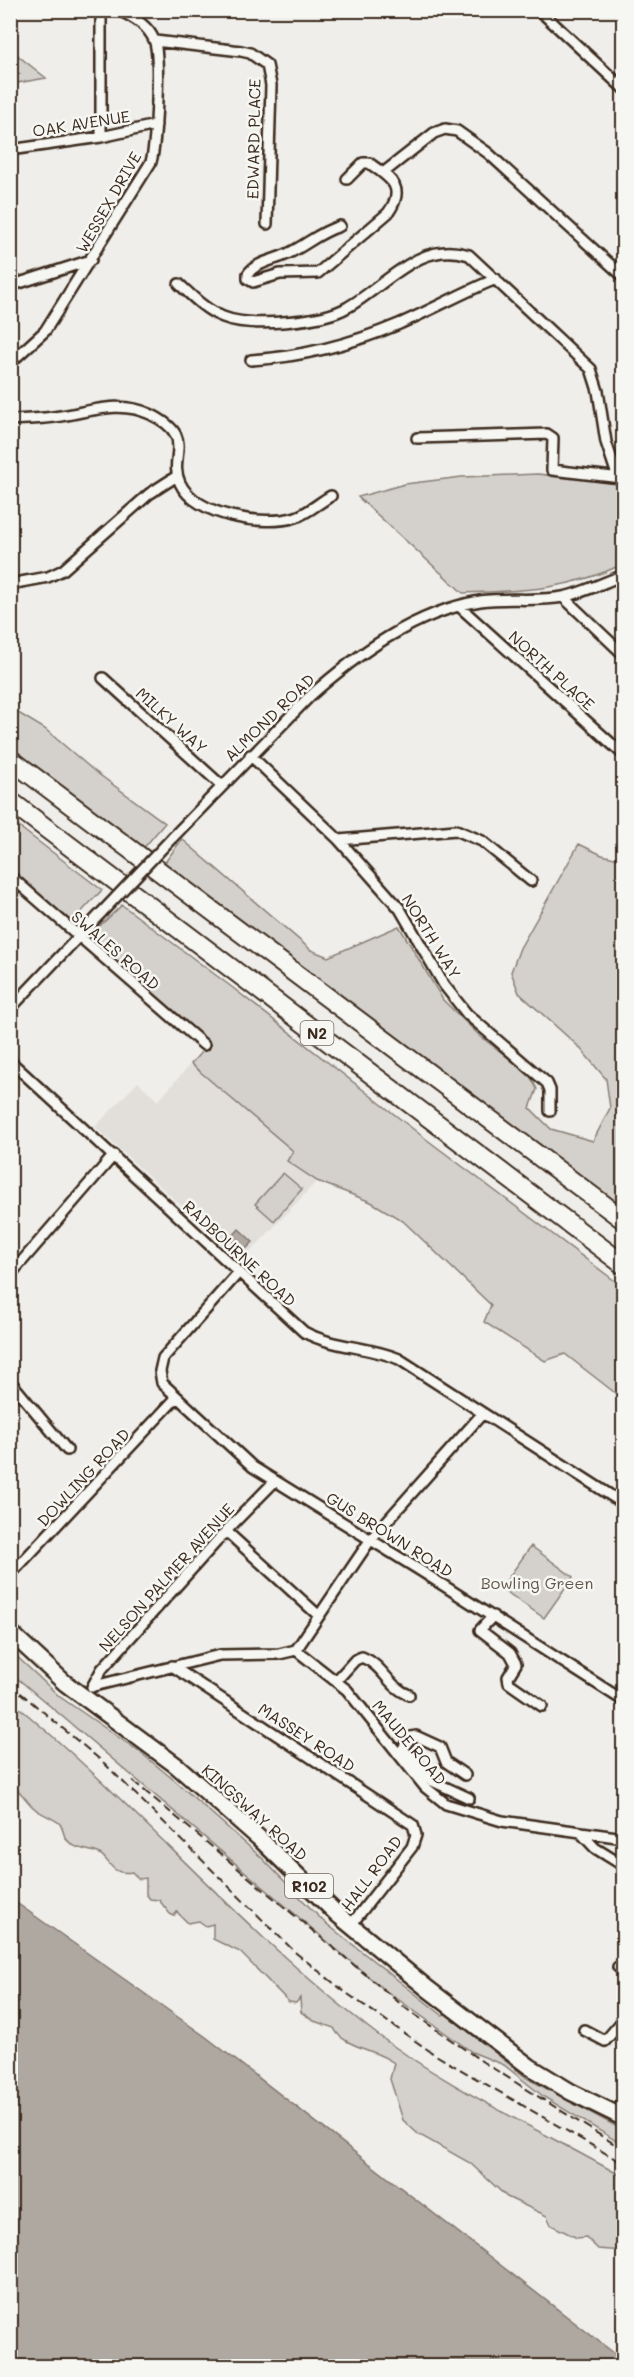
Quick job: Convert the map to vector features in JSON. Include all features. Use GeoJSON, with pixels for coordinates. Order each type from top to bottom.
{"type":"FeatureCollection","features":[{"type":"Feature","properties":{"kind":"highway","name":"N2"},"geometry":{"type":"LineString","coordinates":[[10,759],[624,1220]]}},
{"type":"Feature","properties":{"kind":"highway","name":"N2"},"geometry":{"type":"LineString","coordinates":[[10,801],[624,1265]]}},
{"type":"Feature","properties":{"kind":"main road","name":"KINGSWAY ROAD"},"geometry":{"type":"LineString","coordinates":[[10,1632],[42,1664],[89,1692],[184,1772],[259,1838],[351,1925],[530,2067],[571,2092],[620,2116]]}},
{"type":"Feature","properties":{"kind":"street"},"geometry":{"type":"LineString","coordinates":[[101,10],[101,137]]}},
{"type":"Feature","properties":{"kind":"street"},"geometry":{"type":"LineString","coordinates":[[118,10],[146,27],[155,41]]}},
{"type":"Feature","properties":{"kind":"street"},"geometry":{"type":"LineString","coordinates":[[539,10],[624,89]]}},
{"type":"Feature","properties":{"kind":"street","name":"WESSEX DRIVE"},"geometry":{"type":"LineString","coordinates":[[10,363],[45,331],[151,162],[156,125],[155,41]]}},
{"type":"Feature","properties":{"kind":"street","name":"EDWARD PLACE"},"geometry":{"type":"LineString","coordinates":[[155,41],[241,51],[250,53],[267,65],[272,84],[267,224]]}},
{"type":"Feature","properties":{"kind":"street","name":"OAK AVENUE"},"geometry":{"type":"LineString","coordinates":[[10,150],[101,137],[156,125]]}},
{"type":"Feature","properties":{"kind":"street"},"geometry":{"type":"LineString","coordinates":[[385,172],[434,133],[445,129],[463,134],[488,153],[624,277]]}},
{"type":"Feature","properties":{"kind":"street"},"geometry":{"type":"LineString","coordinates":[[340,226],[321,232],[294,251],[253,268],[249,272],[248,279],[253,282],[280,274],[310,275],[324,268],[388,213],[395,204],[396,187],[385,172],[365,162],[346,179]]}},
{"type":"Feature","properties":{"kind":"street"},"geometry":{"type":"LineString","coordinates":[[179,284],[215,314],[225,318],[250,322],[305,319],[342,311],[413,260],[430,253],[450,252],[469,255],[591,369],[598,391],[606,442],[621,478],[552,470],[553,438],[547,434],[417,438]]}},
{"type":"Feature","properties":{"kind":"street"},"geometry":{"type":"LineString","coordinates":[[10,286],[91,260]]}},
{"type":"Feature","properties":{"kind":"street"},"geometry":{"type":"LineString","coordinates":[[252,360],[293,356],[382,331],[457,294],[496,279]]}},
{"type":"Feature","properties":{"kind":"street"},"geometry":{"type":"LineString","coordinates":[[10,420],[49,418],[109,406],[140,410],[165,422],[174,433],[179,443],[177,476],[181,486],[197,502],[250,519],[295,518],[331,496]]}},
{"type":"Feature","properties":{"kind":"street"},"geometry":{"type":"LineString","coordinates":[[10,584],[48,577],[63,570],[149,494],[177,476]]}},
{"type":"Feature","properties":{"kind":"street","name":"ALMOND ROAD"},"geometry":{"type":"LineString","coordinates":[[10,1009],[250,755],[332,676],[409,626],[460,607],[497,599],[563,597],[624,575]]}},
{"type":"Feature","properties":{"kind":"street"},"geometry":{"type":"LineString","coordinates":[[563,597],[624,656]]}},
{"type":"Feature","properties":{"kind":"street","name":"NORTH PLACE"},"geometry":{"type":"LineString","coordinates":[[460,607],[624,755]]}},
{"type":"Feature","properties":{"kind":"street","name":"MILKY WAY"},"geometry":{"type":"LineString","coordinates":[[103,678],[221,785]]}},
{"type":"Feature","properties":{"kind":"street","name":"NORTH WAY"},"geometry":{"type":"LineString","coordinates":[[250,755],[339,840],[400,909],[457,1003],[477,1024],[547,1083],[550,1090],[550,1111]]}},
{"type":"Feature","properties":{"kind":"street"},"geometry":{"type":"LineString","coordinates":[[339,840],[456,830],[482,841],[531,881]]}},
{"type":"Feature","properties":{"kind":"street","name":"SWALES ROAD"},"geometry":{"type":"LineString","coordinates":[[10,876],[204,1045]]}},
{"type":"Feature","properties":{"kind":"street","name":"RADBOURNE ROAD"},"geometry":{"type":"LineString","coordinates":[[10,1061],[304,1332],[328,1342],[383,1352],[399,1359],[624,1504]]}},
{"type":"Feature","properties":{"kind":"street"},"geometry":{"type":"LineString","coordinates":[[13,1268],[114,1155]]}},
{"type":"Feature","properties":{"kind":"street","name":"GUS BROWN ROAD"},"geometry":{"type":"LineString","coordinates":[[239,1272],[168,1352],[160,1371],[162,1383],[253,1467],[371,1539],[624,1701]]}},
{"type":"Feature","properties":{"kind":"street"},"geometry":{"type":"LineString","coordinates":[[10,1381],[67,1450]]}},
{"type":"Feature","properties":{"kind":"street","name":"DOWLING ROAD"},"geometry":{"type":"LineString","coordinates":[[10,1575],[176,1398]]}},
{"type":"Feature","properties":{"kind":"street"},"geometry":{"type":"LineString","coordinates":[[89,1692],[172,1666],[220,1655],[279,1654],[296,1650],[371,1539],[483,1413]]}},
{"type":"Feature","properties":{"kind":"street","name":"NELSON PALMER AVENUE"},"geometry":{"type":"LineString","coordinates":[[89,1692],[102,1669],[226,1531],[275,1481]]}},
{"type":"Feature","properties":{"kind":"street"},"geometry":{"type":"LineString","coordinates":[[226,1531],[318,1615]]}},
{"type":"Feature","properties":{"kind":"street"},"geometry":{"type":"LineString","coordinates":[[493,1616],[480,1630],[514,1656],[516,1664],[508,1677],[509,1683],[542,1706]]}},
{"type":"Feature","properties":{"kind":"street","name":"MAUDE ROAD"},"geometry":{"type":"LineString","coordinates":[[296,1650],[337,1680],[401,1752],[425,1787],[446,1804],[502,1821],[624,1838]]}},
{"type":"Feature","properties":{"kind":"street"},"geometry":{"type":"LineString","coordinates":[[337,1680],[355,1660],[362,1657],[381,1669],[393,1687],[409,1695]]}},
{"type":"Feature","properties":{"kind":"street","name":"MASSEY ROAD"},"geometry":{"type":"LineString","coordinates":[[172,1666],[407,1820],[415,1831],[416,1839]]}},
{"type":"Feature","properties":{"kind":"street"},"geometry":{"type":"LineString","coordinates":[[465,1775],[446,1762],[440,1747],[416,1736],[411,1737],[401,1752],[432,1781],[469,1798]]}},
{"type":"Feature","properties":{"kind":"street"},"geometry":{"type":"LineString","coordinates":[[580,1832],[596,1848],[624,1866]]}},
{"type":"Feature","properties":{"kind":"street","name":"HALL ROAD"},"geometry":{"type":"LineString","coordinates":[[351,1925],[416,1839]]}},
{"type":"Feature","properties":{"kind":"street"},"geometry":{"type":"LineString","coordinates":[[584,2030],[604,2041],[624,2019]]}},
{"type":"Feature","properties":{"kind":"street"},"geometry":{"type":"LineString","coordinates":[[620,2116],[624,2098]]}},
{"type":"Feature","properties":{"kind":"shaded area"},"geometry":{"type":"Polygon","coordinates":[[[208,1044],[347,1143],[317,1181],[242,1261],[95,1127],[138,1082],[158,1101],[208,1044]]]}},
{"type":"Feature","properties":{"kind":"shaded area"},"geometry":{"type":"Polygon","coordinates":[[[239,1229],[253,1242],[243,1252],[230,1239],[239,1229]]]}},
{"type":"Feature","properties":{"kind":"shaded area"},"geometry":{"type":"Polygon","coordinates":[[[11,1899],[206,2037],[623,2360],[623,2366],[11,2366],[11,1899]]]}},
{"type":"Feature","properties":{"kind":"green space"},"geometry":{"type":"Polygon","coordinates":[[[11,54],[17,55],[46,78],[11,84],[11,54]]]}},
{"type":"Feature","properties":{"kind":"green space"},"geometry":{"type":"Polygon","coordinates":[[[538,474],[623,484],[623,564],[584,579],[545,588],[463,593],[358,497],[405,484],[462,477],[538,474]]]}},
{"type":"Feature","properties":{"kind":"green space"},"geometry":{"type":"Polygon","coordinates":[[[10,708],[45,729],[93,770],[165,823],[142,850],[11,750],[10,708]]]}},
{"type":"Feature","properties":{"kind":"green space"},"geometry":{"type":"Polygon","coordinates":[[[10,820],[102,890],[70,924],[11,870],[10,820]]]}},
{"type":"Feature","properties":{"kind":"green space"},"geometry":{"type":"Polygon","coordinates":[[[182,839],[311,950],[328,957],[399,926],[443,1000],[481,1037],[528,1072],[537,1089],[530,1108],[551,1129],[593,1141],[610,1108],[606,1079],[579,1047],[519,993],[511,972],[520,948],[579,844],[602,855],[623,860],[623,1208],[563,1166],[163,865],[182,839]]]}},
{"type":"Feature","properties":{"kind":"green space"},"geometry":{"type":"Polygon","coordinates":[[[122,905],[623,1287],[623,1399],[565,1354],[545,1361],[484,1322],[491,1305],[403,1221],[371,1202],[317,1181],[287,1161],[293,1151],[191,1064],[208,1044],[89,936],[122,905]]]}},
{"type":"Feature","properties":{"kind":"green space"},"geometry":{"type":"Polygon","coordinates":[[[283,1173],[302,1189],[274,1221],[255,1204],[283,1173]]]}},
{"type":"Feature","properties":{"kind":"green space","name":"Bowling Green"},"geometry":{"type":"Polygon","coordinates":[[[531,1546],[573,1577],[544,1618],[501,1588],[531,1546]]]}},
{"type":"Feature","properties":{"kind":"green space"},"geometry":{"type":"Polygon","coordinates":[[[11,1651],[60,1697],[140,1752],[174,1780],[262,1858],[323,1921],[442,2015],[446,2014],[527,2078],[623,2130],[623,2145],[544,2097],[504,2065],[472,2052],[382,1988],[17,1678],[11,1672],[11,1651]]]}},
{"type":"Feature","properties":{"kind":"green space"},"geometry":{"type":"Polygon","coordinates":[[[11,1701],[102,1781],[276,1949],[369,2028],[429,2070],[461,2089],[623,2177],[623,2251],[598,2249],[586,2237],[577,2238],[551,2225],[547,2216],[507,2197],[470,2163],[418,2134],[403,2120],[390,2079],[394,2063],[344,2040],[334,2028],[314,2021],[301,2012],[300,1998],[296,2003],[289,2002],[240,1952],[213,1939],[213,1924],[206,1926],[199,1921],[188,1923],[177,1912],[174,1916],[170,1914],[159,1900],[150,1899],[146,1894],[146,1878],[139,1879],[132,1872],[119,1872],[98,1853],[72,1845],[65,1837],[60,1824],[36,1810],[18,1790],[11,1786],[11,1701]]]}},
{"type":"Feature","properties":{"kind":"waterway"},"geometry":{"type":"LineString","coordinates":[[10,72],[20,74]]}},
{"type":"Feature","properties":{"kind":"railway"},"geometry":{"type":"LineString","coordinates":[[10,1684],[104,1763],[296,1953],[345,1992],[434,2054],[624,2164]]}},
{"type":"Feature","properties":{"kind":"railway"},"geometry":{"type":"LineString","coordinates":[[133,1781],[408,2010],[483,2062],[624,2150]]}}]}
